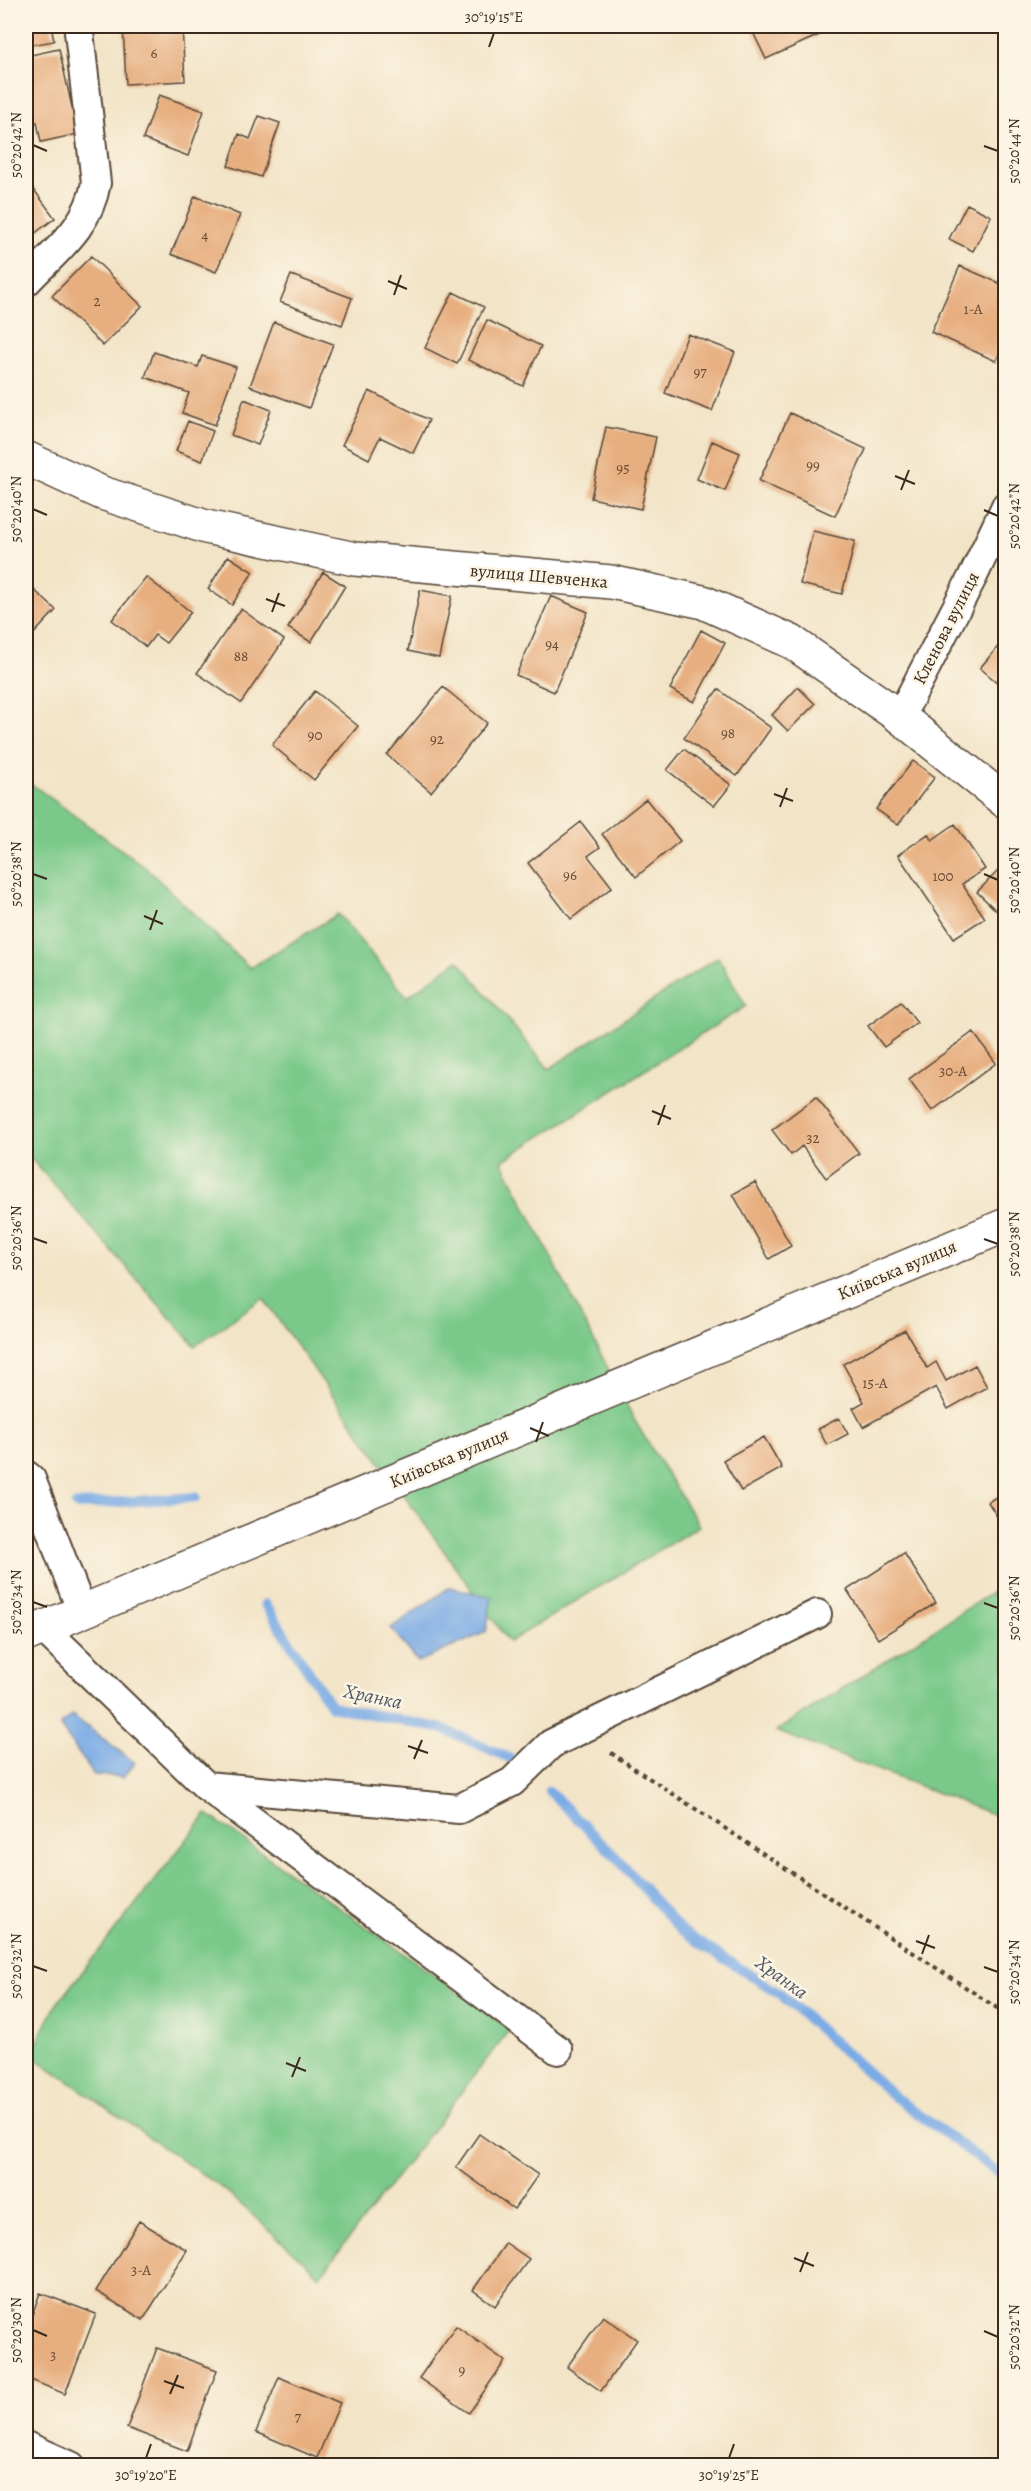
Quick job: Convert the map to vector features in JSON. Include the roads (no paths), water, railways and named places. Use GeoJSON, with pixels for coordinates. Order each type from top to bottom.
{"type":"FeatureCollection","features":[{"type":"Feature","properties":{"kind":"main road","name":"вулиця Шевченка"},"geometry":{"type":"LineString","coordinates":[[26,458],[102,493],[206,527],[240,535],[355,559],[611,582],[703,602],[792,642],[900,717],[1005,802]]}},
{"type":"Feature","properties":{"kind":"main road","name":"Київська вулиця"},"geometry":{"type":"LineString","coordinates":[[34,1631],[1005,1225]]}},
{"type":"Feature","properties":{"kind":"street"},"geometry":{"type":"LineString","coordinates":[[26,282],[83,222],[92,205],[96,183],[79,32]]}},
{"type":"Feature","properties":{"kind":"street","name":"Кленова вулиця"},"geometry":{"type":"LineString","coordinates":[[900,717],[974,574],[1005,506]]}},
{"type":"Feature","properties":{"kind":"street"},"geometry":{"type":"LineString","coordinates":[[26,1475],[31,1479],[82,1611]]}},
{"type":"Feature","properties":{"kind":"street"},"geometry":{"type":"LineString","coordinates":[[206,1786],[459,1809],[512,1782],[551,1744],[817,1614]]}},
{"type":"Feature","properties":{"kind":"street"},"geometry":{"type":"LineString","coordinates":[[34,1631],[206,1786],[558,2050]]}},
{"type":"Feature","properties":{"kind":"street"},"geometry":{"type":"LineString","coordinates":[[26,2446],[70,2466]]}},
{"type":"Feature","properties":{"kind":"water"},"geometry":{"type":"Polygon","coordinates":[[[450,1587],[492,1597],[486,1632],[418,1662],[391,1628],[450,1587]]]}},
{"type":"Feature","properties":{"kind":"water"},"geometry":{"type":"Polygon","coordinates":[[[72,1715],[135,1763],[124,1777],[94,1775],[60,1726],[72,1715]]]}},
{"type":"Feature","properties":{"kind":"waterway","name":"Хранка"},"geometry":{"type":"LineString","coordinates":[[76,1505],[196,1497]]}},
{"type":"Feature","properties":{"kind":"waterway","name":"Хранка"},"geometry":{"type":"LineString","coordinates":[[265,1604],[331,1706],[443,1729],[521,1763]]}},
{"type":"Feature","properties":{"kind":"waterway","name":"Хранка"},"geometry":{"type":"LineString","coordinates":[[549,1791],[616,1857],[681,1931],[780,1994],[896,2098],[1006,2178]]}}]}
